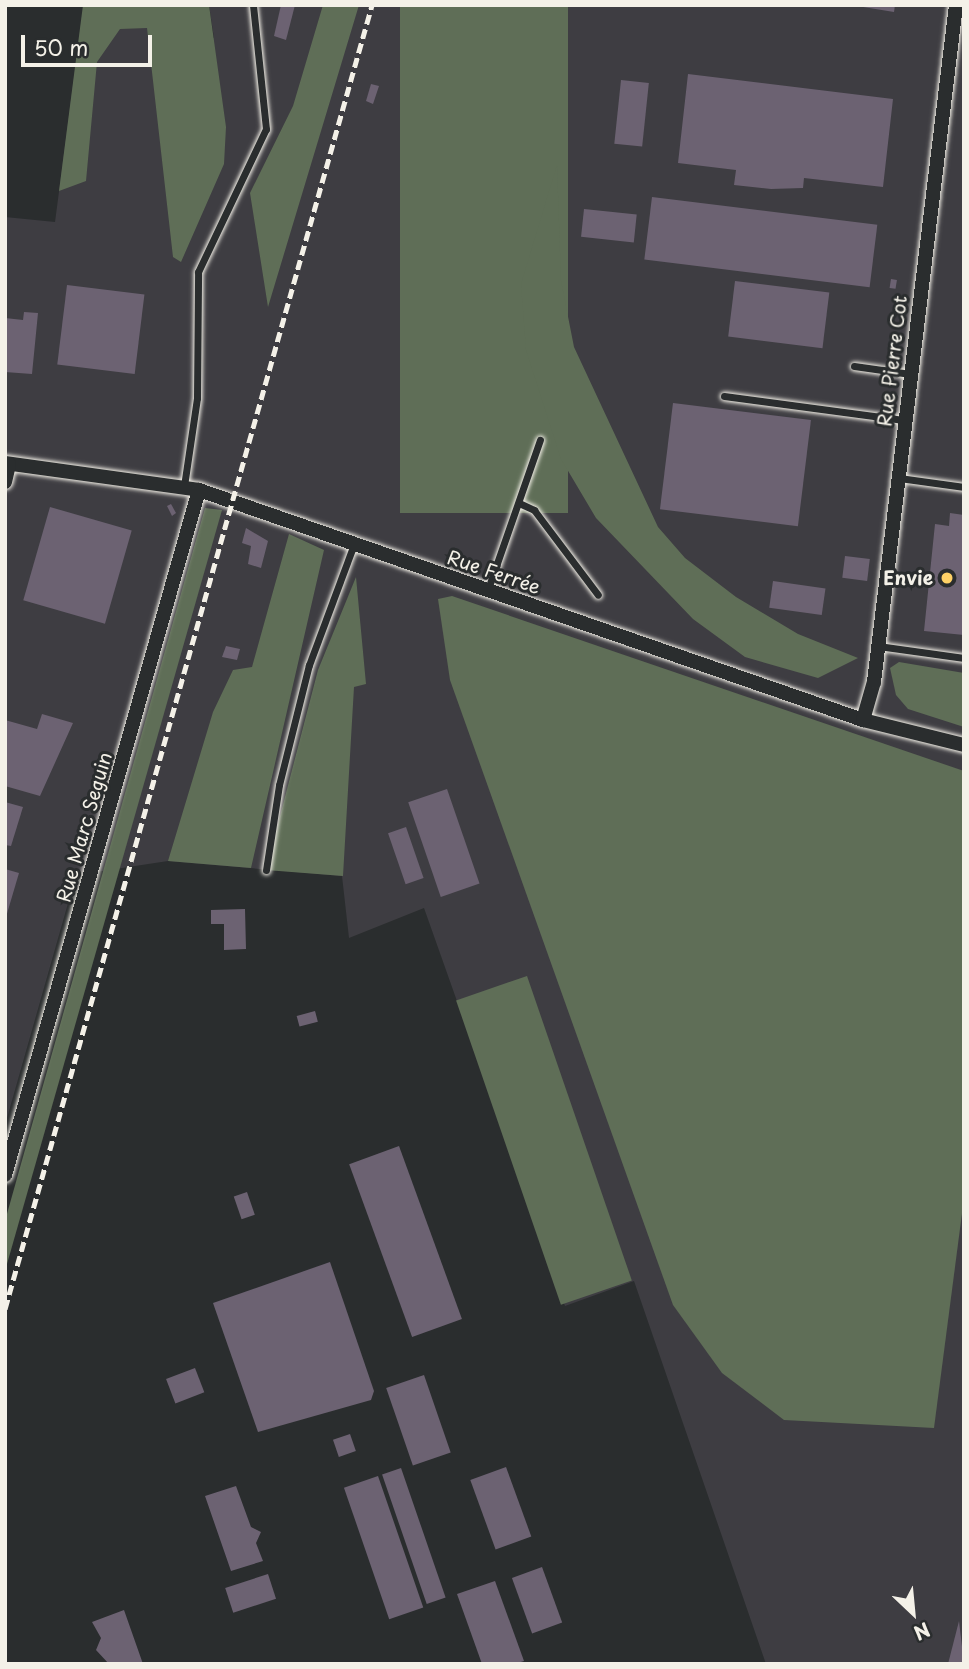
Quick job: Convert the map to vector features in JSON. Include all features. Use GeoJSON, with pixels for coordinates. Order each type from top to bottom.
{"type":"FeatureCollection","features":[{"type":"Feature","properties":{"kind":"street","name":"Rue Pierre Cot"},"geometry":{"type":"LineString","coordinates":[[863,720],[877,646],[956,5]]}},
{"type":"Feature","properties":{"kind":"street","name":"Rue Ferrée"},"geometry":{"type":"LineString","coordinates":[[7,463],[200,490],[863,720],[964,745]]}},
{"type":"Feature","properties":{"kind":"street"},"geometry":{"type":"LineString","coordinates":[[5,482],[7,463]]}},
{"type":"Feature","properties":{"kind":"street","name":"Rue Marc Seguin"},"geometry":{"type":"LineString","coordinates":[[5,1175],[200,490]]}},
{"type":"Feature","properties":{"kind":"lane"},"geometry":{"type":"LineString","coordinates":[[184,486],[197,398],[198,272],[266,129],[253,5]]}},
{"type":"Feature","properties":{"kind":"lane"},"geometry":{"type":"LineString","coordinates":[[854,366],[910,374]]}},
{"type":"Feature","properties":{"kind":"lane"},"geometry":{"type":"LineString","coordinates":[[724,396],[905,420]]}},
{"type":"Feature","properties":{"kind":"lane"},"geometry":{"type":"LineString","coordinates":[[488,590],[540,440]]}},
{"type":"Feature","properties":{"kind":"lane"},"geometry":{"type":"LineString","coordinates":[[898,478],[964,487]]}},
{"type":"Feature","properties":{"kind":"lane"},"geometry":{"type":"LineString","coordinates":[[519,502],[534,510],[598,595]]}},
{"type":"Feature","properties":{"kind":"lane"},"geometry":{"type":"LineString","coordinates":[[267,870],[279,785],[309,665],[354,543]]}},
{"type":"Feature","properties":{"kind":"lane"},"geometry":{"type":"LineString","coordinates":[[877,646],[964,658]]}},
{"type":"Feature","properties":{"kind":"shaded area"},"geometry":{"type":"Polygon","coordinates":[[[209,5],[964,5],[964,1664],[766,1664],[634,1281],[565,1306],[424,908],[349,938],[342,876],[168,861],[76,875],[5,1125],[5,217],[55,222],[82,16],[214,38],[209,5]]]}},
{"type":"Feature","properties":{"kind":"green space"},"geometry":{"type":"Polygon","coordinates":[[[83,5],[209,5],[226,127],[224,164],[181,262],[173,257],[147,28],[120,29],[97,62],[86,181],[59,191],[83,5]]]}},
{"type":"Feature","properties":{"kind":"green space"},"geometry":{"type":"Polygon","coordinates":[[[323,5],[359,5],[268,307],[250,193],[293,106],[323,5]]]}},
{"type":"Feature","properties":{"kind":"green space"},"geometry":{"type":"Polygon","coordinates":[[[400,5],[568,5],[568,513],[400,513],[400,5]]]}},
{"type":"Feature","properties":{"kind":"green space"},"geometry":{"type":"Polygon","coordinates":[[[557,165],[561,281],[574,347],[658,527],[685,558],[736,597],[798,634],[858,658],[818,678],[745,657],[693,619],[596,518],[561,459],[526,350],[521,284],[557,165]]]}},
{"type":"Feature","properties":{"kind":"green space"},"geometry":{"type":"Polygon","coordinates":[[[205,508],[222,510],[5,1271],[5,1221],[205,508]]]}},
{"type":"Feature","properties":{"kind":"green space"},"geometry":{"type":"Polygon","coordinates":[[[289,534],[324,550],[251,868],[168,861],[213,712],[233,670],[252,667],[289,534]]]}},
{"type":"Feature","properties":{"kind":"green space"},"geometry":{"type":"Polygon","coordinates":[[[356,577],[366,684],[354,687],[343,876],[266,870],[318,670],[356,577]]]}},
{"type":"Feature","properties":{"kind":"green space"},"geometry":{"type":"Polygon","coordinates":[[[452,596],[964,771],[964,1198],[934,1428],[784,1420],[722,1373],[673,1305],[450,680],[438,599],[452,596]]]}},
{"type":"Feature","properties":{"kind":"green space"},"geometry":{"type":"Polygon","coordinates":[[[899,662],[964,673],[964,727],[908,709],[896,695],[890,668],[899,662]]]}},
{"type":"Feature","properties":{"kind":"green space"},"geometry":{"type":"Polygon","coordinates":[[[527,976],[632,1280],[561,1305],[456,1000],[527,976]]]}},
{"type":"Feature","properties":{"kind":"building"},"geometry":{"type":"Polygon","coordinates":[[[281,5],[295,5],[286,40],[274,36],[281,5]]]}},
{"type":"Feature","properties":{"kind":"building"},"geometry":{"type":"Polygon","coordinates":[[[851,5],[895,5],[894,12],[851,5]]]}},
{"type":"Feature","properties":{"kind":"building"},"geometry":{"type":"Polygon","coordinates":[[[688,74],[893,99],[883,187],[804,178],[803,188],[771,189],[734,185],[736,170],[678,163],[688,74]]]}},
{"type":"Feature","properties":{"kind":"building"},"geometry":{"type":"Polygon","coordinates":[[[621,80],[649,83],[642,147],[614,144],[621,80]]]}},
{"type":"Feature","properties":{"kind":"building"},"geometry":{"type":"Polygon","coordinates":[[[371,84],[379,86],[373,104],[366,101],[371,84]]]}},
{"type":"Feature","properties":{"kind":"building"},"geometry":{"type":"Polygon","coordinates":[[[652,197],[877,225],[870,287],[644,260],[652,197]]]}},
{"type":"Feature","properties":{"kind":"building"},"geometry":{"type":"Polygon","coordinates":[[[584,209],[637,215],[634,242],[581,237],[584,209]]]}},
{"type":"Feature","properties":{"kind":"building"},"geometry":{"type":"Polygon","coordinates":[[[891,279],[897,280],[896,289],[890,288],[891,279]]]}},
{"type":"Feature","properties":{"kind":"building"},"geometry":{"type":"Polygon","coordinates":[[[735,281],[829,293],[822,348],[728,337],[735,281]]]}},
{"type":"Feature","properties":{"kind":"building"},"geometry":{"type":"Polygon","coordinates":[[[67,285],[144,295],[135,374],[57,364],[67,285]]]}},
{"type":"Feature","properties":{"kind":"building"},"geometry":{"type":"Polygon","coordinates":[[[24,312],[38,313],[32,374],[5,372],[5,318],[23,320],[24,312]]]}},
{"type":"Feature","properties":{"kind":"building"},"geometry":{"type":"Polygon","coordinates":[[[673,403],[811,420],[798,526],[660,509],[673,403]]]}},
{"type":"Feature","properties":{"kind":"building"},"geometry":{"type":"Polygon","coordinates":[[[171,504],[176,513],[172,516],[167,506],[171,504]]]}},
{"type":"Feature","properties":{"kind":"building"},"geometry":{"type":"Polygon","coordinates":[[[50,507],[132,530],[105,624],[23,600],[50,507]]]}},
{"type":"Feature","properties":{"kind":"building","name":"Envie"},"geometry":{"type":"Polygon","coordinates":[[[950,513],[964,515],[964,635],[924,631],[935,524],[949,526],[950,513]]]}},
{"type":"Feature","properties":{"kind":"building"},"geometry":{"type":"Polygon","coordinates":[[[246,528],[268,541],[261,568],[248,564],[251,546],[242,543],[246,528]]]}},
{"type":"Feature","properties":{"kind":"building"},"geometry":{"type":"Polygon","coordinates":[[[845,556],[870,559],[867,581],[842,578],[845,556]]]}},
{"type":"Feature","properties":{"kind":"building"},"geometry":{"type":"Polygon","coordinates":[[[773,581],[825,588],[822,615],[769,608],[773,581]]]}},
{"type":"Feature","properties":{"kind":"building"},"geometry":{"type":"Polygon","coordinates":[[[226,646],[240,649],[237,660],[222,657],[226,646]]]}},
{"type":"Feature","properties":{"kind":"building"},"geometry":{"type":"Polygon","coordinates":[[[42,714],[73,723],[40,796],[5,786],[5,720],[37,729],[42,714]]]}},
{"type":"Feature","properties":{"kind":"building"},"geometry":{"type":"Polygon","coordinates":[[[447,789],[480,884],[441,897],[408,802],[447,789]]]}},
{"type":"Feature","properties":{"kind":"building"},"geometry":{"type":"Polygon","coordinates":[[[5,802],[23,807],[11,846],[5,845],[5,802]]]}},
{"type":"Feature","properties":{"kind":"building"},"geometry":{"type":"Polygon","coordinates":[[[406,827],[424,878],[406,884],[388,833],[406,827]]]}},
{"type":"Feature","properties":{"kind":"building"},"geometry":{"type":"Polygon","coordinates":[[[5,869],[19,873],[6,917],[5,917],[5,869]]]}},
{"type":"Feature","properties":{"kind":"building"},"geometry":{"type":"Polygon","coordinates":[[[245,909],[246,949],[224,950],[224,924],[211,924],[211,910],[245,909]]]}},
{"type":"Feature","properties":{"kind":"building"},"geometry":{"type":"Polygon","coordinates":[[[315,1011],[318,1022],[299,1027],[297,1016],[315,1011]]]}},
{"type":"Feature","properties":{"kind":"building"},"geometry":{"type":"Polygon","coordinates":[[[399,1146],[462,1319],[412,1337],[349,1164],[399,1146]]]}},
{"type":"Feature","properties":{"kind":"building"},"geometry":{"type":"Polygon","coordinates":[[[247,1192],[255,1215],[242,1219],[234,1197],[247,1192]]]}},
{"type":"Feature","properties":{"kind":"building"},"geometry":{"type":"Polygon","coordinates":[[[330,1262],[374,1391],[371,1400],[258,1432],[213,1303],[330,1262]]]}},
{"type":"Feature","properties":{"kind":"building"},"geometry":{"type":"Polygon","coordinates":[[[195,1368],[204,1392],[175,1403],[166,1379],[195,1368]]]}},
{"type":"Feature","properties":{"kind":"building"},"geometry":{"type":"Polygon","coordinates":[[[424,1375],[451,1453],[413,1466],[386,1388],[424,1375]]]}},
{"type":"Feature","properties":{"kind":"building"},"geometry":{"type":"Polygon","coordinates":[[[350,1434],[356,1451],[339,1457],[333,1440],[350,1434]]]}},
{"type":"Feature","properties":{"kind":"building"},"geometry":{"type":"Polygon","coordinates":[[[506,1467],[531,1537],[496,1550],[470,1480],[506,1467]]]}},
{"type":"Feature","properties":{"kind":"building"},"geometry":{"type":"Polygon","coordinates":[[[401,1468],[446,1598],[427,1604],[382,1475],[401,1468]]]}},
{"type":"Feature","properties":{"kind":"building"},"geometry":{"type":"Polygon","coordinates":[[[378,1476],[423,1607],[389,1619],[344,1488],[378,1476]]]}},
{"type":"Feature","properties":{"kind":"building"},"geometry":{"type":"Polygon","coordinates":[[[236,1486],[251,1527],[261,1532],[256,1543],[263,1561],[231,1571],[205,1496],[236,1486]]]}},
{"type":"Feature","properties":{"kind":"building"},"geometry":{"type":"Polygon","coordinates":[[[542,1567],[562,1622],[532,1633],[512,1578],[542,1567]]]}},
{"type":"Feature","properties":{"kind":"building"},"geometry":{"type":"Polygon","coordinates":[[[268,1574],[276,1599],[233,1613],[225,1588],[268,1574]]]}},
{"type":"Feature","properties":{"kind":"building"},"geometry":{"type":"Polygon","coordinates":[[[495,1581],[524,1661],[514,1664],[482,1664],[457,1594],[495,1581]]]}},
{"type":"Feature","properties":{"kind":"building"},"geometry":{"type":"Polygon","coordinates":[[[124,1610],[143,1664],[109,1664],[96,1650],[101,1638],[92,1622],[124,1610]]]}},
{"type":"Feature","properties":{"kind":"building"},"geometry":{"type":"Polygon","coordinates":[[[959,1621],[964,1664],[948,1664],[959,1621]]]}},
{"type":"Feature","properties":{"kind":"railway"},"geometry":{"type":"LineString","coordinates":[[5,1309],[372,5]]}},
{"type":"Feature","properties":{"kind":"place","name":"Envie"},"geometry":{"type":"Point","coordinates":[947,578]}}]}
